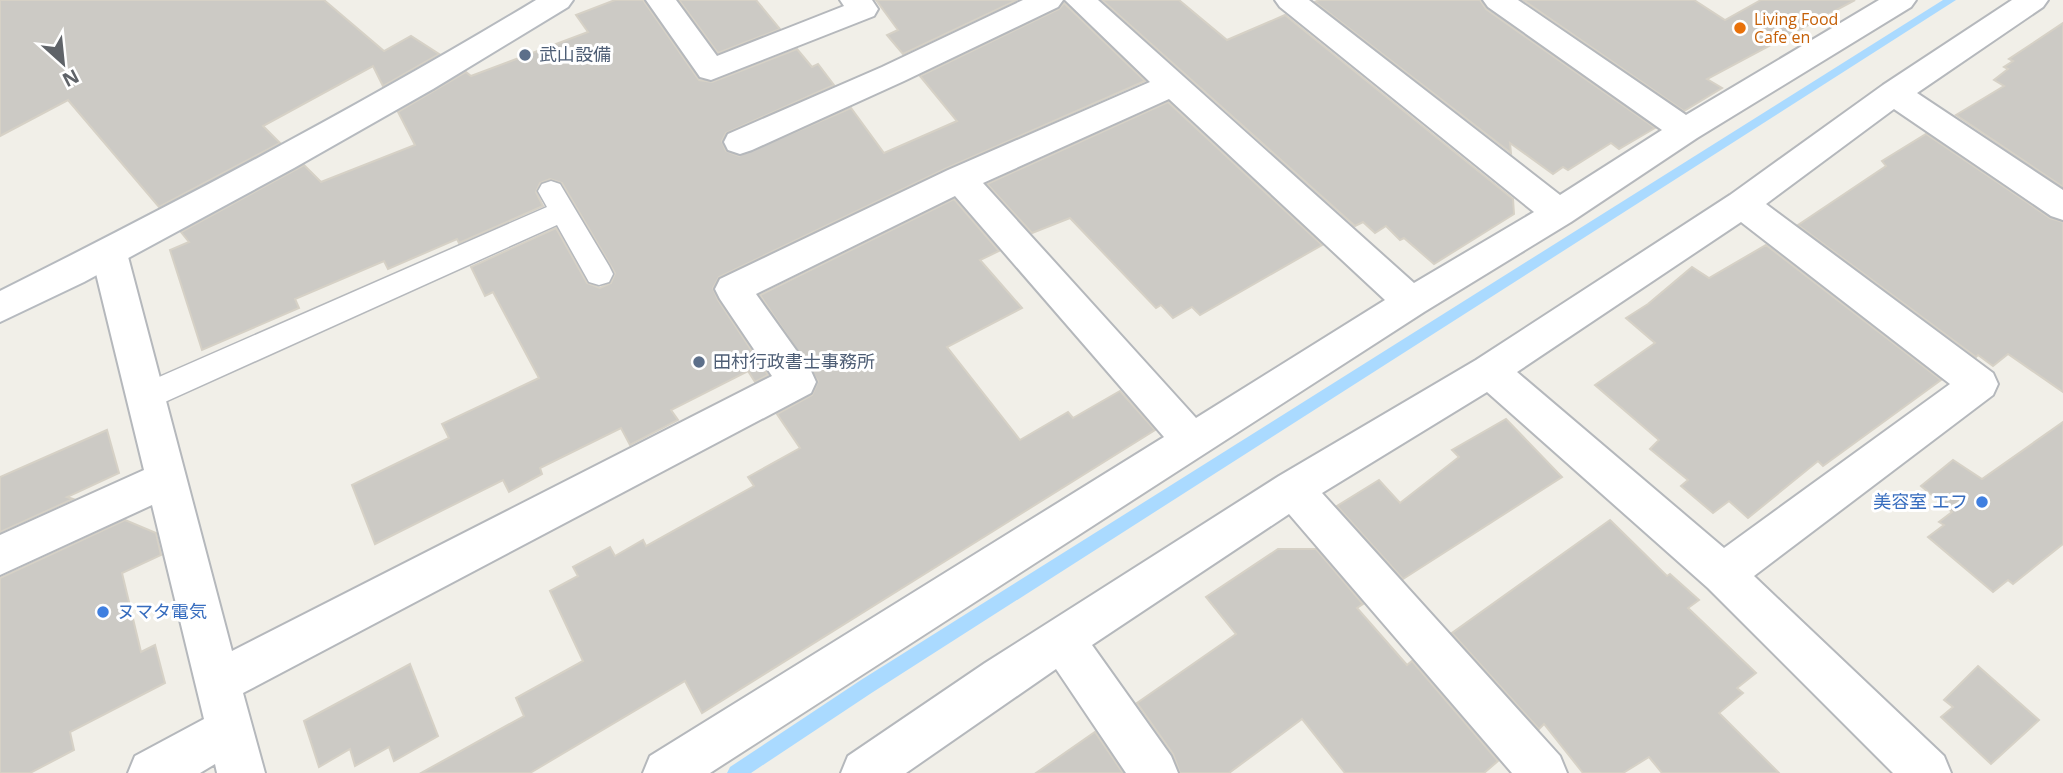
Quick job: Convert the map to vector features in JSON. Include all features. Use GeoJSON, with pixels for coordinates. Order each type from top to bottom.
{"type":"FeatureCollection","features":[{"type":"Feature","properties":{"kind":"street"},"geometry":{"type":"LineString","coordinates":[[0,308],[108,253],[427,79],[558,0]]}},
{"type":"Feature","properties":{"kind":"street"},"geometry":{"type":"LineString","coordinates":[[661,0],[710,70],[863,9],[855,0]]}},
{"type":"Feature","properties":{"kind":"street"},"geometry":{"type":"LineString","coordinates":[[740,142],[892,75],[1048,0]]}},
{"type":"Feature","properties":{"kind":"street"},"geometry":{"type":"LineString","coordinates":[[1080,0],[1411,302]]}},
{"type":"Feature","properties":{"kind":"street"},"geometry":{"type":"LineString","coordinates":[[1290,0],[1559,213]]}},
{"type":"Feature","properties":{"kind":"street"},"geometry":{"type":"LineString","coordinates":[[1498,0],[1685,130]]}},
{"type":"Feature","properties":{"kind":"street"},"geometry":{"type":"LineString","coordinates":[[667,773],[1191,440],[1559,213],[1685,130],[1900,0]]}},
{"type":"Feature","properties":{"kind":"street"},"geometry":{"type":"LineString","coordinates":[[865,773],[1293,489],[1489,371],[1742,204],[1894,93],[2033,0]]}},
{"type":"Feature","properties":{"kind":"street"},"geometry":{"type":"LineString","coordinates":[[218,682],[797,382],[733,289],[960,179],[1172,85]]}},
{"type":"Feature","properties":{"kind":"street"},"geometry":{"type":"LineString","coordinates":[[1894,93],[2063,206]]}},
{"type":"Feature","properties":{"kind":"street"},"geometry":{"type":"LineString","coordinates":[[960,179],[1191,440]]}},
{"type":"Feature","properties":{"kind":"street"},"geometry":{"type":"LineString","coordinates":[[1723,574],[1979,384],[1742,204]]}},
{"type":"Feature","properties":{"kind":"street"},"geometry":{"type":"LineString","coordinates":[[108,253],[164,480],[236,752],[152,773]]}},
{"type":"Feature","properties":{"kind":"street"},"geometry":{"type":"LineString","coordinates":[[1489,371],[1723,574],[1927,773]]}},
{"type":"Feature","properties":{"kind":"street"},"geometry":{"type":"LineString","coordinates":[[0,556],[164,480]]}},
{"type":"Feature","properties":{"kind":"street"},"geometry":{"type":"LineString","coordinates":[[1293,489],[1543,773]]}},
{"type":"Feature","properties":{"kind":"street"},"geometry":{"type":"LineString","coordinates":[[1062,640],[1154,773]]}},
{"type":"Feature","properties":{"kind":"lane"},"geometry":{"type":"LineString","coordinates":[[145,397],[557,201],[600,274]]}},
{"type":"Feature","properties":{"kind":"building"},"geometry":{"type":"Polygon","coordinates":[[[0,0],[324,0],[384,51],[411,36],[439,54],[383,86],[373,66],[263,126],[280,143],[159,207],[68,100],[0,136],[0,0]]]}},
{"type":"Feature","properties":{"kind":"building"},"geometry":{"type":"Polygon","coordinates":[[[615,0],[643,0],[699,80],[712,82],[797,49],[812,67],[818,64],[834,85],[726,133],[722,141],[726,151],[739,156],[851,108],[884,153],[957,121],[920,76],[1059,9],[1064,3],[1145,81],[947,168],[719,277],[713,288],[718,300],[768,375],[755,382],[748,371],[671,410],[678,420],[630,445],[621,428],[540,468],[542,474],[509,492],[503,480],[375,544],[352,485],[449,438],[442,424],[539,378],[493,292],[485,296],[471,267],[556,228],[587,283],[600,288],[611,283],[615,273],[562,183],[550,179],[540,183],[536,192],[543,206],[459,243],[457,239],[388,269],[384,261],[295,299],[299,308],[202,350],[170,250],[189,242],[181,232],[304,165],[321,182],[415,145],[398,112],[466,72],[471,76],[588,32],[576,15],[615,0]]]}},
{"type":"Feature","properties":{"kind":"building"},"geometry":{"type":"Polygon","coordinates":[[[679,0],[756,0],[780,29],[718,53],[679,0]]]}},
{"type":"Feature","properties":{"kind":"building"},"geometry":{"type":"Polygon","coordinates":[[[876,0],[1017,0],[903,54],[887,35],[898,30],[876,0]]]}},
{"type":"Feature","properties":{"kind":"building"},"geometry":{"type":"Polygon","coordinates":[[[1102,0],[1179,0],[1227,40],[1285,15],[1513,199],[1514,214],[1434,264],[1404,238],[1400,240],[1386,226],[1375,233],[1363,222],[1355,226],[1102,0]]]}},
{"type":"Feature","properties":{"kind":"building"},"geometry":{"type":"Polygon","coordinates":[[[1480,0],[1486,9],[1655,128],[1619,149],[1611,143],[1568,170],[1563,167],[1553,174],[1510,143],[1511,153],[1315,2],[1480,0]]]}},
{"type":"Feature","properties":{"kind":"building"},"geometry":{"type":"Polygon","coordinates":[[[1523,0],[1694,0],[1725,20],[1761,0],[1855,0],[1707,79],[1722,88],[1684,111],[1523,0]]]}},
{"type":"Feature","properties":{"kind":"building"},"geometry":{"type":"Polygon","coordinates":[[[2063,23],[2063,187],[1956,115],[2004,86],[1994,80],[2008,69],[2004,67],[2013,61],[2009,59],[2063,23]]]}},
{"type":"Feature","properties":{"kind":"building"},"geometry":{"type":"Polygon","coordinates":[[[1168,102],[1322,245],[1200,315],[1192,307],[1173,318],[1161,305],[1156,308],[1070,218],[1032,233],[987,184],[1168,102]]]}},
{"type":"Feature","properties":{"kind":"building"},"geometry":{"type":"Polygon","coordinates":[[[1926,134],[2050,218],[2063,222],[2063,392],[2008,354],[1993,366],[1978,355],[1976,357],[1798,225],[1886,166],[1882,161],[1926,134]]]}},
{"type":"Feature","properties":{"kind":"building"},"geometry":{"type":"Polygon","coordinates":[[[954,199],[999,251],[980,260],[1022,308],[947,347],[1020,440],[1068,412],[1073,418],[1120,391],[1155,430],[702,713],[685,681],[530,773],[421,773],[524,716],[516,698],[583,661],[550,591],[578,576],[573,567],[610,547],[615,556],[643,540],[646,546],[754,486],[748,477],[800,448],[777,414],[812,395],[818,381],[760,295],[954,199]]]}},
{"type":"Feature","properties":{"kind":"building"},"geometry":{"type":"Polygon","coordinates":[[[1766,245],[1941,380],[1823,466],[1818,461],[1748,518],[1729,501],[1713,513],[1681,486],[1688,480],[1650,449],[1659,440],[1595,385],[1655,343],[1626,318],[1648,304],[1692,267],[1709,278],[1766,245]]]}},
{"type":"Feature","properties":{"kind":"building"},"geometry":{"type":"Polygon","coordinates":[[[1506,419],[1562,477],[1403,579],[1337,506],[1379,480],[1400,503],[1459,457],[1452,450],[1506,419]]]}},
{"type":"Feature","properties":{"kind":"building"},"geometry":{"type":"Polygon","coordinates":[[[2063,422],[2063,544],[2013,584],[2008,580],[1993,592],[1928,537],[1944,525],[1939,522],[1952,512],[1921,486],[1953,460],[1982,479],[2063,422]]]}},
{"type":"Feature","properties":{"kind":"building"},"geometry":{"type":"Polygon","coordinates":[[[107,430],[119,473],[67,497],[73,499],[0,532],[0,477],[107,430]]]}},
{"type":"Feature","properties":{"kind":"building"},"geometry":{"type":"Polygon","coordinates":[[[125,520],[156,533],[161,555],[122,573],[141,652],[155,645],[165,683],[70,732],[74,750],[30,773],[0,773],[0,578],[125,520]]]}},
{"type":"Feature","properties":{"kind":"building"},"geometry":{"type":"Polygon","coordinates":[[[1610,520],[1667,576],[1670,574],[1699,600],[1688,608],[1756,673],[1737,688],[1743,693],[1719,713],[1779,773],[1662,773],[1649,757],[1623,773],[1583,773],[1544,724],[1539,729],[1452,633],[1610,520]]]}},
{"type":"Feature","properties":{"kind":"building"},"geometry":{"type":"Polygon","coordinates":[[[1278,549],[1316,549],[1363,604],[1357,608],[1407,665],[1412,661],[1498,761],[1484,773],[1345,773],[1302,719],[1229,773],[1180,773],[1173,754],[1137,703],[1236,634],[1206,597],[1278,549]]]}},
{"type":"Feature","properties":{"kind":"building"},"geometry":{"type":"Polygon","coordinates":[[[410,664],[438,736],[394,761],[389,747],[355,766],[350,749],[319,767],[304,721],[410,664]]]}},
{"type":"Feature","properties":{"kind":"building"},"geometry":{"type":"Polygon","coordinates":[[[1978,666],[2039,720],[1991,764],[1941,717],[1953,707],[1944,700],[1978,666]]]}},
{"type":"Feature","properties":{"kind":"building"},"geometry":{"type":"Polygon","coordinates":[[[1095,732],[1123,773],[1036,773],[1095,732]]]}},
{"type":"Feature","properties":{"kind":"waterway"},"geometry":{"type":"LineString","coordinates":[[736,773],[867,686],[1951,0]]}},
{"type":"Feature","properties":{"kind":"place","name":"Living Food Cafe en"},"geometry":{"type":"Point","coordinates":[1740,28]}},
{"type":"Feature","properties":{"kind":"place","name":"武山設備"},"geometry":{"type":"Point","coordinates":[525,55]}},
{"type":"Feature","properties":{"kind":"place","name":"田村行政書士事務所"},"geometry":{"type":"Point","coordinates":[699,362]}},
{"type":"Feature","properties":{"kind":"place","name":"美容室 エフ"},"geometry":{"type":"Point","coordinates":[1982,502]}},
{"type":"Feature","properties":{"kind":"place","name":"ヌマタ電気"},"geometry":{"type":"Point","coordinates":[103,612]}}]}
